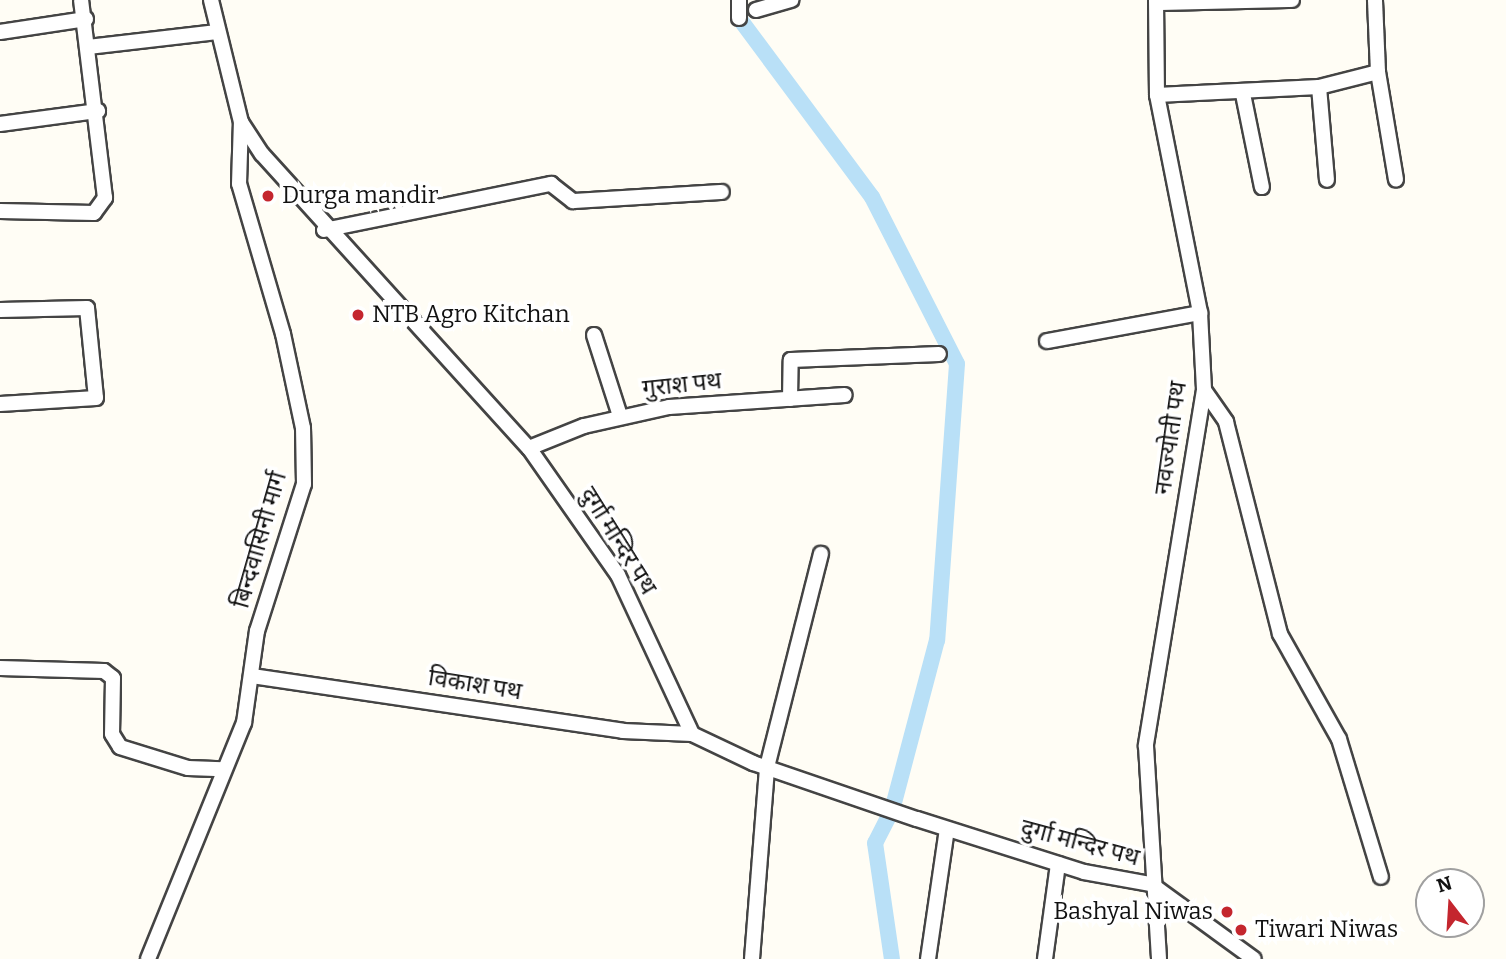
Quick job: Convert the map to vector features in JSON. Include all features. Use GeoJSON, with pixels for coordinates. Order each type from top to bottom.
{"type":"FeatureCollection","features":[{"type":"Feature","properties":{"kind":"street"},"geometry":{"type":"LineString","coordinates":[[0,211],[94,213],[105,198],[98,111],[82,0]]}},
{"type":"Feature","properties":{"kind":"street","name":"दुर्गा मन्दिर पथ"},"geometry":{"type":"LineString","coordinates":[[211,0],[242,122],[276,176],[529,448],[618,575],[692,734],[767,766],[947,829],[1058,864],[1151,884]]}},
{"type":"Feature","properties":{"kind":"street"},"geometry":{"type":"LineString","coordinates":[[739,0],[739,18]]}},
{"type":"Feature","properties":{"kind":"street"},"geometry":{"type":"LineString","coordinates":[[756,10],[792,0]]}},
{"type":"Feature","properties":{"kind":"street"},"geometry":{"type":"LineString","coordinates":[[1156,2],[1292,0]]}},
{"type":"Feature","properties":{"kind":"street"},"geometry":{"type":"LineString","coordinates":[[1375,0],[1378,72],[1396,180]]}},
{"type":"Feature","properties":{"kind":"street","name":"नवज्योती पथ"},"geometry":{"type":"LineString","coordinates":[[1156,2],[1157,95],[1200,313],[1204,390],[1146,746],[1151,884],[1159,959]]}},
{"type":"Feature","properties":{"kind":"street"},"geometry":{"type":"LineString","coordinates":[[0,32],[86,19]]}},
{"type":"Feature","properties":{"kind":"street"},"geometry":{"type":"LineString","coordinates":[[88,47],[217,32]]}},
{"type":"Feature","properties":{"kind":"street"},"geometry":{"type":"LineString","coordinates":[[1157,95],[1243,94],[1319,87],[1378,72]]}},
{"type":"Feature","properties":{"kind":"street"},"geometry":{"type":"LineString","coordinates":[[1319,87],[1327,180]]}},
{"type":"Feature","properties":{"kind":"street"},"geometry":{"type":"LineString","coordinates":[[1243,94],[1262,187]]}},
{"type":"Feature","properties":{"kind":"street"},"geometry":{"type":"LineString","coordinates":[[0,124],[98,111]]}},
{"type":"Feature","properties":{"kind":"street","name":"बिन्दवासिनी मार्ग"},"geometry":{"type":"LineString","coordinates":[[148,959],[222,769],[244,723],[257,631],[298,510],[305,457],[283,334],[239,184],[242,122]]}},
{"type":"Feature","properties":{"kind":"street"},"geometry":{"type":"LineString","coordinates":[[324,230],[551,184],[573,201],[722,192]]}},
{"type":"Feature","properties":{"kind":"street"},"geometry":{"type":"LineString","coordinates":[[0,310],[87,308],[96,398],[0,404]]}},
{"type":"Feature","properties":{"kind":"street"},"geometry":{"type":"LineString","coordinates":[[1047,341],[1200,313]]}},
{"type":"Feature","properties":{"kind":"street"},"geometry":{"type":"LineString","coordinates":[[594,334],[620,416]]}},
{"type":"Feature","properties":{"kind":"street"},"geometry":{"type":"LineString","coordinates":[[790,399],[791,360],[939,354]]}},
{"type":"Feature","properties":{"kind":"street"},"geometry":{"type":"LineString","coordinates":[[1204,390],[1226,422],[1280,634],[1339,739],[1381,877]]}},
{"type":"Feature","properties":{"kind":"street","name":"गुराश पथ"},"geometry":{"type":"LineString","coordinates":[[529,448],[620,416],[845,395]]}},
{"type":"Feature","properties":{"kind":"street"},"geometry":{"type":"LineString","coordinates":[[752,959],[767,766],[821,554]]}},
{"type":"Feature","properties":{"kind":"street"},"geometry":{"type":"LineString","coordinates":[[0,668],[104,671],[113,678],[112,734],[120,747],[188,768],[222,769]]}},
{"type":"Feature","properties":{"kind":"street","name":"विकाश पथ"},"geometry":{"type":"LineString","coordinates":[[252,676],[623,731],[692,734]]}},
{"type":"Feature","properties":{"kind":"street"},"geometry":{"type":"LineString","coordinates":[[928,959],[947,829]]}},
{"type":"Feature","properties":{"kind":"street"},"geometry":{"type":"LineString","coordinates":[[1045,959],[1058,864]]}},
{"type":"Feature","properties":{"kind":"street"},"geometry":{"type":"LineString","coordinates":[[1151,884],[1254,959]]}},
{"type":"Feature","properties":{"kind":"waterway"},"geometry":{"type":"LineString","coordinates":[[739,18],[872,197],[957,364],[937,640],[892,810],[875,843],[892,959]]}},
{"type":"Feature","properties":{"kind":"place","name":"Durga mandir"},"geometry":{"type":"Point","coordinates":[268,196]}},
{"type":"Feature","properties":{"kind":"place","name":"NTB Agro Kitchan"},"geometry":{"type":"Point","coordinates":[358,315]}},
{"type":"Feature","properties":{"kind":"place","name":"Bashyal Niwas"},"geometry":{"type":"Point","coordinates":[1227,912]}},
{"type":"Feature","properties":{"kind":"place","name":"Tiwari Niwas"},"geometry":{"type":"Point","coordinates":[1241,930]}}]}
